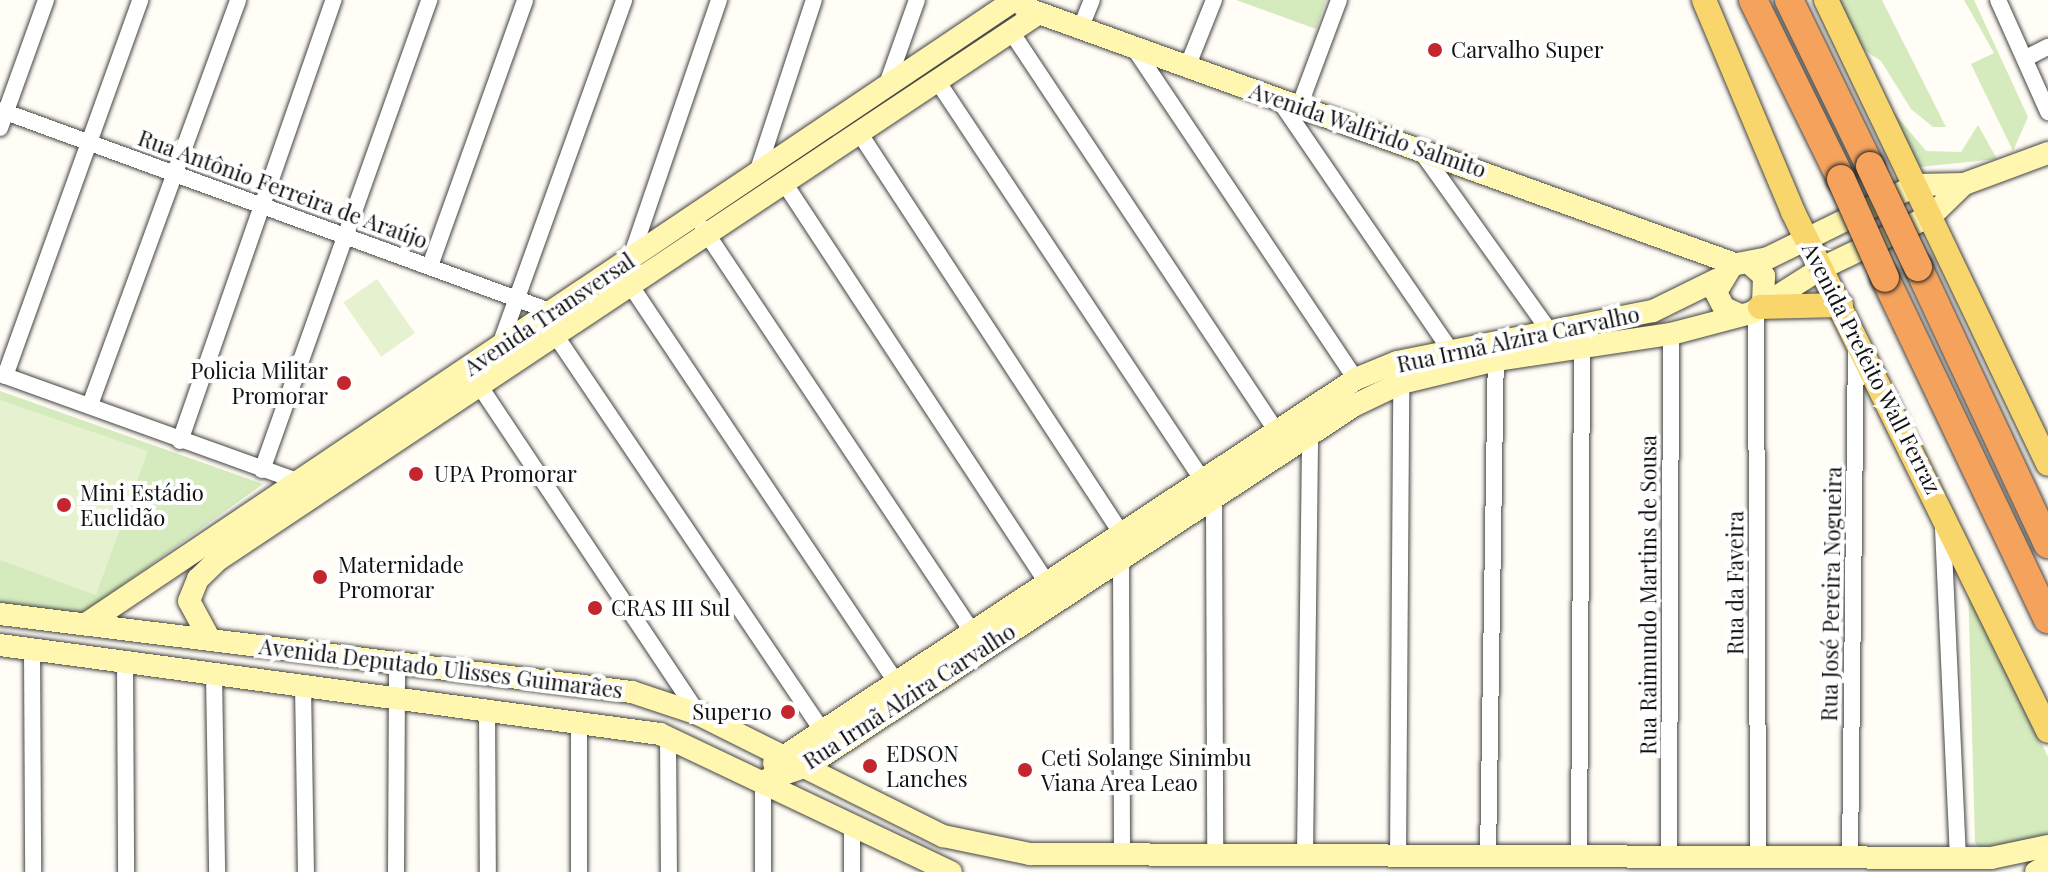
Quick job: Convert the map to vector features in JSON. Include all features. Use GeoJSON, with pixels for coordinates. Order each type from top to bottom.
{"type":"FeatureCollection","features":[{"type":"Feature","properties":{"kind":"highway"},"geometry":{"type":"LineString","coordinates":[[1753,0],[1841,179],[2048,619]]}},
{"type":"Feature","properties":{"kind":"highway"},"geometry":{"type":"LineString","coordinates":[[1789,0],[2048,544]]}},
{"type":"Feature","properties":{"kind":"main road","name":"Avenida Prefeito Wall Ferraz"},"geometry":{"type":"LineString","coordinates":[[1704,0],[1805,238],[1856,332],[1943,507],[2048,731]]}},
{"type":"Feature","properties":{"kind":"main road"},"geometry":{"type":"LineString","coordinates":[[1826,0],[1932,215],[2048,464]]}},
{"type":"Feature","properties":{"kind":"main road"},"geometry":{"type":"LineString","coordinates":[[1755,309],[1841,305]]}},
{"type":"Feature","properties":{"kind":"street"},"geometry":{"type":"LineString","coordinates":[[0,128],[3,111],[46,0]]}},
{"type":"Feature","properties":{"kind":"street"},"geometry":{"type":"LineString","coordinates":[[140,0],[91,143],[2,375],[297,481]]}},
{"type":"Feature","properties":{"kind":"street"},"geometry":{"type":"LineString","coordinates":[[90,405],[177,174],[238,0]]}},
{"type":"Feature","properties":{"kind":"street"},"geometry":{"type":"LineString","coordinates":[[180,441],[334,0]]}},
{"type":"Feature","properties":{"kind":"street"},"geometry":{"type":"LineString","coordinates":[[262,470],[429,0]]}},
{"type":"Feature","properties":{"kind":"street"},"geometry":{"type":"LineString","coordinates":[[430,266],[525,0]]}},
{"type":"Feature","properties":{"kind":"street"},"geometry":{"type":"LineString","coordinates":[[500,345],[624,0]]}},
{"type":"Feature","properties":{"kind":"street"},"geometry":{"type":"LineString","coordinates":[[630,260],[719,0]]}},
{"type":"Feature","properties":{"kind":"street"},"geometry":{"type":"LineString","coordinates":[[757,173],[814,0]]}},
{"type":"Feature","properties":{"kind":"street"},"geometry":{"type":"LineString","coordinates":[[886,87],[917,0]]}},
{"type":"Feature","properties":{"kind":"street"},"geometry":{"type":"LineString","coordinates":[[1081,27],[1092,0]]}},
{"type":"Feature","properties":{"kind":"street"},"geometry":{"type":"LineString","coordinates":[[1188,65],[1214,0]]}},
{"type":"Feature","properties":{"kind":"street"},"geometry":{"type":"LineString","coordinates":[[1339,0],[1289,103],[1451,351]]}},
{"type":"Feature","properties":{"kind":"street"},"geometry":{"type":"LineString","coordinates":[[1998,0],[2048,112]]}},
{"type":"Feature","properties":{"kind":"street","name":"Avenida Transversal"},"geometry":{"type":"LineString","coordinates":[[86,624],[550,311],[695,217],[1005,2]]}},
{"type":"Feature","properties":{"kind":"street","name":"Avenida Walfrido Salmito"},"geometry":{"type":"LineString","coordinates":[[1005,2],[1742,263]]}},
{"type":"Feature","properties":{"kind":"street","name":"Avenida Transversal"},"geometry":{"type":"LineString","coordinates":[[209,638],[189,601],[207,569],[940,85],[1039,13]]}},
{"type":"Feature","properties":{"kind":"street"},"geometry":{"type":"LineString","coordinates":[[1012,33],[1276,430]]}},
{"type":"Feature","properties":{"kind":"street"},"geometry":{"type":"LineString","coordinates":[[2026,58],[2048,47]]}},
{"type":"Feature","properties":{"kind":"street"},"geometry":{"type":"LineString","coordinates":[[1134,48],[1356,379]]}},
{"type":"Feature","properties":{"kind":"street"},"geometry":{"type":"LineString","coordinates":[[940,85],[1214,497],[1215,855]]}},
{"type":"Feature","properties":{"kind":"street","name":"Rua Antônio Ferreira de Araújo"},"geometry":{"type":"LineString","coordinates":[[3,111],[550,311]]}},
{"type":"Feature","properties":{"kind":"street"},"geometry":{"type":"LineString","coordinates":[[862,137],[1119,529]]}},
{"type":"Feature","properties":{"kind":"street"},"geometry":{"type":"LineString","coordinates":[[1420,149],[1550,332]]}},
{"type":"Feature","properties":{"kind":"street","name":"Rua Irmã Alzira Carvalho"},"geometry":{"type":"LineString","coordinates":[[763,781],[781,752],[1119,529],[1356,379],[1451,351],[1653,311],[1718,279],[1742,263],[1805,238],[1917,185],[1964,184],[2048,153]]}},
{"type":"Feature","properties":{"kind":"street","name":"Rua Irmã Alzira Carvalho"},"geometry":{"type":"LineString","coordinates":[[763,781],[807,766],[1310,434],[1401,383],[1496,360],[1671,334],[1755,309],[1820,269],[1932,215],[1964,184]]}},
{"type":"Feature","properties":{"kind":"street"},"geometry":{"type":"LineString","coordinates":[[787,187],[1045,580]]}},
{"type":"Feature","properties":{"kind":"street"},"geometry":{"type":"LineString","coordinates":[[695,217],[970,629]]}},
{"type":"Feature","properties":{"kind":"street"},"geometry":{"type":"LineString","coordinates":[[1718,279],[1719,300],[1755,309],[1764,276],[1742,263]]}},
{"type":"Feature","properties":{"kind":"street"},"geometry":{"type":"LineString","coordinates":[[633,289],[907,699]]}},
{"type":"Feature","properties":{"kind":"street","name":"Rua da Faveira"},"geometry":{"type":"LineString","coordinates":[[1755,309],[1758,855]]}},
{"type":"Feature","properties":{"kind":"street","name":"Rua José Pereira Nogueira"},"geometry":{"type":"LineString","coordinates":[[1850,857],[1856,332]]}},
{"type":"Feature","properties":{"kind":"street","name":"Rua Raimundo Martins de Sousa"},"geometry":{"type":"LineString","coordinates":[[1669,856],[1671,334]]}},
{"type":"Feature","properties":{"kind":"street"},"geometry":{"type":"LineString","coordinates":[[558,339],[820,728]]}},
{"type":"Feature","properties":{"kind":"street"},"geometry":{"type":"LineString","coordinates":[[1579,857],[1582,346]]}},
{"type":"Feature","properties":{"kind":"street"},"geometry":{"type":"LineString","coordinates":[[1488,857],[1496,360]]}},
{"type":"Feature","properties":{"kind":"street"},"geometry":{"type":"LineString","coordinates":[[468,368],[698,714]]}},
{"type":"Feature","properties":{"kind":"street"},"geometry":{"type":"LineString","coordinates":[[1398,857],[1401,383]]}},
{"type":"Feature","properties":{"kind":"street"},"geometry":{"type":"LineString","coordinates":[[1305,854],[1310,434]]}},
{"type":"Feature","properties":{"kind":"street"},"geometry":{"type":"LineString","coordinates":[[1943,507],[1958,856]]}},
{"type":"Feature","properties":{"kind":"street"},"geometry":{"type":"LineString","coordinates":[[1121,558],[1122,856]]}},
{"type":"Feature","properties":{"kind":"street","name":"Avenida Deputado Ulisses Guimarães"},"geometry":{"type":"LineString","coordinates":[[0,614],[585,684],[698,714],[781,752],[943,836],[1030,854],[1215,855],[1261,864],[1305,854],[1398,857],[1958,856],[1992,865],[2048,846]]}},
{"type":"Feature","properties":{"kind":"street","name":"Avenida Deputado Ulisses Guimarães"},"geometry":{"type":"LineString","coordinates":[[0,645],[579,720],[668,737],[947,871]]}},
{"type":"Feature","properties":{"kind":"street"},"geometry":{"type":"LineString","coordinates":[[32,649],[33,872]]}},
{"type":"Feature","properties":{"kind":"street"},"geometry":{"type":"LineString","coordinates":[[331,687],[333,655]]}},
{"type":"Feature","properties":{"kind":"street"},"geometry":{"type":"LineString","coordinates":[[125,661],[126,872]]}},
{"type":"Feature","properties":{"kind":"street"},"geometry":{"type":"LineString","coordinates":[[396,872],[397,662]]}},
{"type":"Feature","properties":{"kind":"street"},"geometry":{"type":"LineString","coordinates":[[214,673],[217,872]]}},
{"type":"Feature","properties":{"kind":"street"},"geometry":{"type":"LineString","coordinates":[[303,684],[306,872]]}},
{"type":"Feature","properties":{"kind":"street"},"geometry":{"type":"LineString","coordinates":[[487,708],[488,872]]}},
{"type":"Feature","properties":{"kind":"street"},"geometry":{"type":"LineString","coordinates":[[579,720],[579,872]]}},
{"type":"Feature","properties":{"kind":"street"},"geometry":{"type":"LineString","coordinates":[[668,737],[669,872]]}},
{"type":"Feature","properties":{"kind":"street"},"geometry":{"type":"LineString","coordinates":[[763,781],[763,872]]}},
{"type":"Feature","properties":{"kind":"street"},"geometry":{"type":"LineString","coordinates":[[852,827],[852,872]]}},
{"type":"Feature","properties":{"kind":"street"},"geometry":{"type":"LineString","coordinates":[[2036,872],[2048,865]]}},
{"type":"Feature","properties":{"kind":"green space"},"geometry":{"type":"Polygon","coordinates":[[[1236,0],[1326,0],[1316,29],[1236,0]]]}},
{"type":"Feature","properties":{"kind":"green space"},"geometry":{"type":"Polygon","coordinates":[[[1835,0],[1882,0],[1946,127],[1933,127],[1911,109],[1881,61],[1857,45],[1835,0]]]}},
{"type":"Feature","properties":{"kind":"green space"},"geometry":{"type":"Polygon","coordinates":[[[1964,0],[1974,0],[2028,117],[2013,151],[1971,64],[1994,53],[1964,0]]]}},
{"type":"Feature","properties":{"kind":"green space"},"geometry":{"type":"Polygon","coordinates":[[[1880,96],[1926,151],[1961,152],[1978,125],[1997,159],[1920,167],[1880,96]]]}},
{"type":"Feature","properties":{"kind":"green space"},"geometry":{"type":"Polygon","coordinates":[[[377,279],[415,333],[381,357],[343,303],[377,279]]]}},
{"type":"Feature","properties":{"kind":"green space"},"geometry":{"type":"Polygon","coordinates":[[[0,391],[263,484],[82,614],[0,603],[0,391]]]}},
{"type":"Feature","properties":{"kind":"green space","name":"Mini Estádio Euclidão"},"geometry":{"type":"Polygon","coordinates":[[[0,400],[148,451],[96,595],[0,560],[0,400]]]}},
{"type":"Feature","properties":{"kind":"green space"},"geometry":{"type":"Polygon","coordinates":[[[1968,584],[2048,757],[2048,838],[1983,854],[1975,842],[1968,584]]]}},
{"type":"Feature","properties":{"kind":"place","name":"Carvalho Super"},"geometry":{"type":"Point","coordinates":[1435,50]}},
{"type":"Feature","properties":{"kind":"place","name":"Policia Militar Promorar"},"geometry":{"type":"Point","coordinates":[344,383]}},
{"type":"Feature","properties":{"kind":"place","name":"UPA Promorar"},"geometry":{"type":"Point","coordinates":[416,474]}},
{"type":"Feature","properties":{"kind":"place","name":"Mini Estádio Euclidão"},"geometry":{"type":"Point","coordinates":[64,505]}},
{"type":"Feature","properties":{"kind":"place","name":"Maternidade Promorar"},"geometry":{"type":"Point","coordinates":[320,577]}},
{"type":"Feature","properties":{"kind":"place","name":"CRAS III Sul"},"geometry":{"type":"Point","coordinates":[595,608]}},
{"type":"Feature","properties":{"kind":"place","name":"Super10"},"geometry":{"type":"Point","coordinates":[788,712]}},
{"type":"Feature","properties":{"kind":"place","name":"EDSON Lanches"},"geometry":{"type":"Point","coordinates":[870,766]}},
{"type":"Feature","properties":{"kind":"place","name":"Ceti Solange Sinimbu Viana Area Leao"},"geometry":{"type":"Point","coordinates":[1025,770]}}]}
